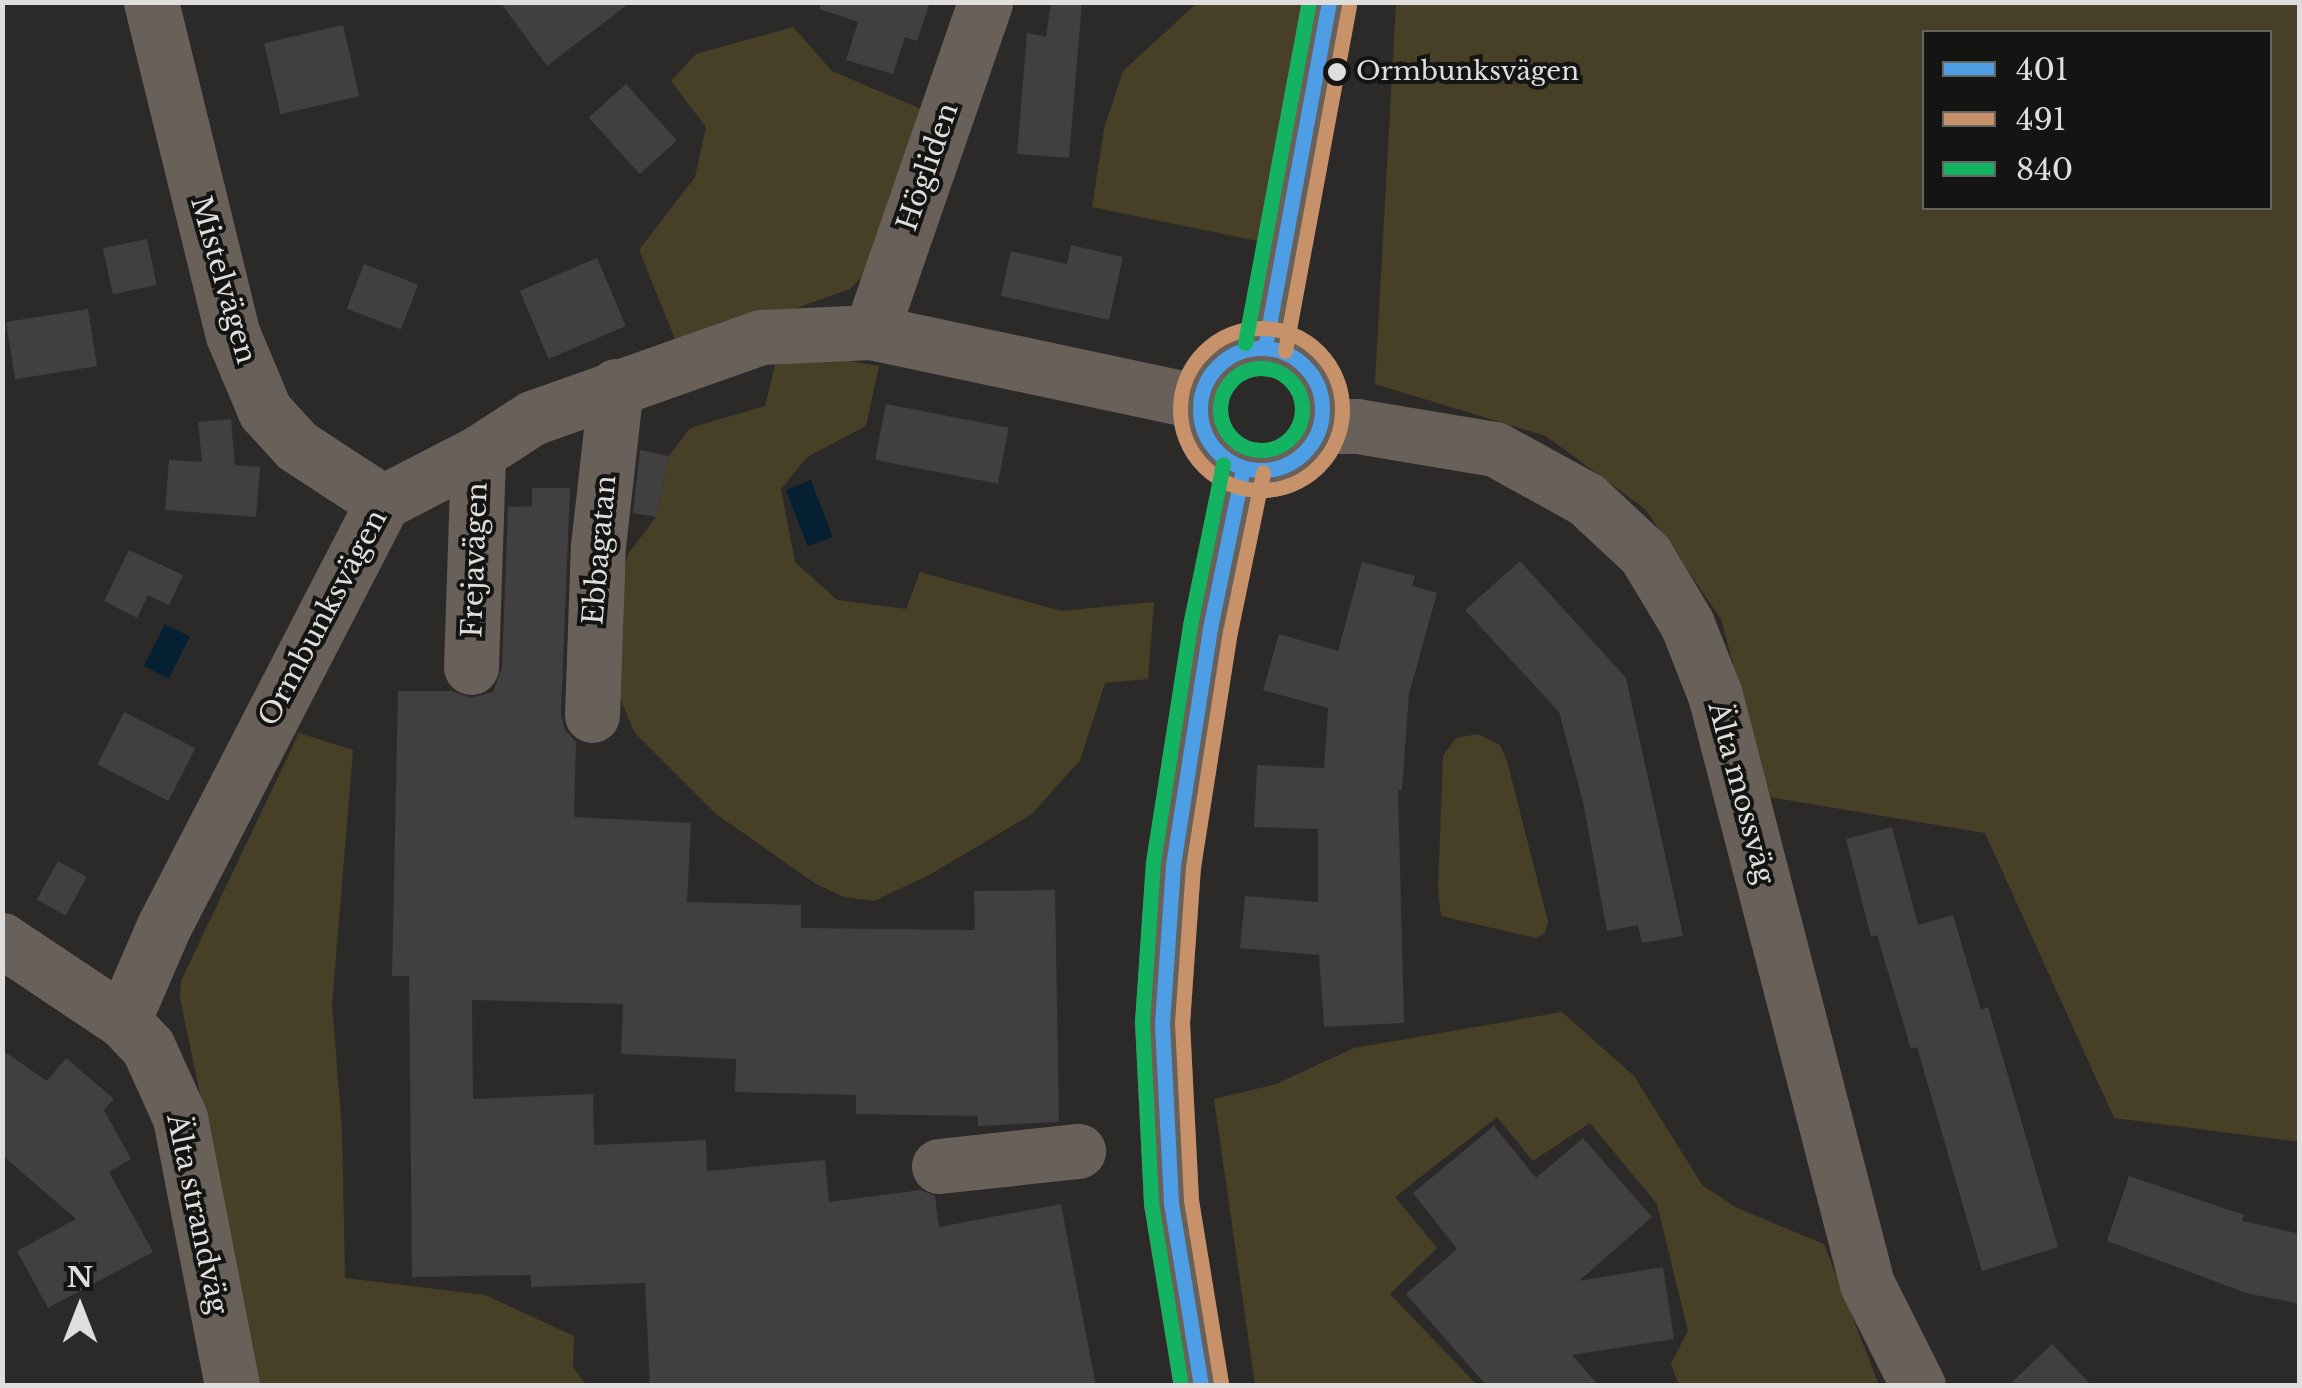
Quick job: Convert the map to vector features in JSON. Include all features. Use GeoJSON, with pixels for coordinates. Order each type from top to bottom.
{"type":"FeatureCollection","features":[{"type":"Feature","properties":{"kind":"main road"},"geometry":{"type":"LineString","coordinates":[[1265,347],[1329,2]]}},
{"type":"Feature","properties":{"kind":"main road"},"geometry":{"type":"LineString","coordinates":[[1265,347],[1278,349],[1306,366],[1318,384],[1322,404],[1320,426],[1300,457],[1273,470],[1243,468],[1228,461],[1207,439],[1199,402],[1210,374],[1223,359],[1243,350],[1265,347]]}},
{"type":"Feature","properties":{"kind":"main road"},"geometry":{"type":"LineString","coordinates":[[1201,1386],[1171,1202],[1162,1023],[1173,865],[1210,628],[1243,468]]}},
{"type":"Feature","properties":{"kind":"street","name":"Mistelvägen"},"geometry":{"type":"LineString","coordinates":[[151,2],[233,335],[265,410],[296,446],[383,502]]}},
{"type":"Feature","properties":{"kind":"street","name":"Högliden"},"geometry":{"type":"LineString","coordinates":[[871,332],[985,2]]}},
{"type":"Feature","properties":{"kind":"street","name":"Ormbunksvägen"},"geometry":{"type":"LineString","coordinates":[[122,1021],[164,926],[383,502],[478,453],[532,418],[761,337],[871,332],[1199,402]]}},
{"type":"Feature","properties":{"kind":"street","name":"Ebbagatan"},"geometry":{"type":"LineString","coordinates":[[592,715],[598,546],[616,386]]}},
{"type":"Feature","properties":{"kind":"street","name":"Älta mossväg"},"geometry":{"type":"LineString","coordinates":[[1320,426],[1357,426],[1494,449],[1586,499],[1645,554],[1688,624],[1715,695],[1867,1284],[1918,1386]]}},
{"type":"Feature","properties":{"kind":"street","name":"Frejavägen"},"geometry":{"type":"LineString","coordinates":[[471,667],[478,453]]}},
{"type":"Feature","properties":{"kind":"street","name":"Älta strandväg"},"geometry":{"type":"LineString","coordinates":[[2,940],[122,1021],[148,1047],[180,1118],[232,1386]]}},
{"type":"Feature","properties":{"kind":"street"},"geometry":{"type":"LineString","coordinates":[[939,1166],[1078,1151]]}},
{"type":"Feature","properties":{"kind":"shaded area"},"geometry":{"type":"Polygon","coordinates":[[[1197,3],[1310,3],[1267,243],[1092,207],[1104,129],[1123,71],[1197,3]]]}},
{"type":"Feature","properties":{"kind":"shaded area"},"geometry":{"type":"Polygon","coordinates":[[[1396,3],[2299,3],[2299,1142],[2114,1118],[1985,833],[1769,797],[1721,619],[1645,509],[1546,436],[1375,384],[1396,3]]]}},
{"type":"Feature","properties":{"kind":"shaded area"},"geometry":{"type":"Polygon","coordinates":[[[793,27],[832,71],[926,111],[873,266],[850,289],[679,349],[639,250],[695,177],[706,127],[671,81],[696,54],[793,27]]]}},
{"type":"Feature","properties":{"kind":"shaded area"},"geometry":{"type":"Polygon","coordinates":[[[810,354],[879,366],[866,426],[807,457],[781,489],[795,562],[837,600],[906,609],[920,572],[1061,611],[1154,602],[1148,679],[1105,683],[1080,760],[1032,814],[931,874],[874,901],[844,897],[816,884],[716,814],[635,733],[618,694],[620,588],[628,554],[656,517],[669,456],[690,428],[765,406],[776,361],[810,354]]]}},
{"type":"Feature","properties":{"kind":"shaded area"},"geometry":{"type":"Polygon","coordinates":[[[299,733],[353,750],[332,1005],[342,1129],[345,1278],[485,1295],[574,1336],[573,1368],[587,1385],[254,1385],[243,1299],[180,998],[181,981],[299,733]]]}},
{"type":"Feature","properties":{"kind":"shaded area"},"geometry":{"type":"Polygon","coordinates":[[[1478,734],[1500,745],[1507,761],[1548,922],[1545,933],[1536,938],[1441,916],[1438,889],[1443,756],[1456,738],[1478,734]]]}},
{"type":"Feature","properties":{"kind":"shaded area"},"geometry":{"type":"Polygon","coordinates":[[[1562,1012],[1634,1076],[1703,1186],[1737,1208],[1824,1244],[1879,1385],[1679,1385],[1671,1364],[1688,1331],[1657,1204],[1590,1123],[1533,1161],[1497,1117],[1395,1197],[1437,1248],[1390,1294],[1477,1385],[1255,1385],[1214,1099],[1276,1084],[1354,1048],[1562,1012]]]}},
{"type":"Feature","properties":{"kind":"water"},"geometry":{"type":"Polygon","coordinates":[[[811,480],[833,537],[808,547],[786,490],[811,480]]]}},
{"type":"Feature","properties":{"kind":"water"},"geometry":{"type":"Polygon","coordinates":[[[165,624],[190,637],[169,679],[144,666],[165,624]]]}},
{"type":"Feature","properties":{"kind":"building"},"geometry":{"type":"Polygon","coordinates":[[[500,2],[631,2],[547,66],[500,2]]]}},
{"type":"Feature","properties":{"kind":"building"},"geometry":{"type":"Polygon","coordinates":[[[821,2],[930,2],[917,41],[905,37],[893,74],[846,60],[858,22],[820,9],[821,2]]]}},
{"type":"Feature","properties":{"kind":"building"},"geometry":{"type":"Polygon","coordinates":[[[1051,2],[1082,2],[1069,158],[1017,154],[1027,33],[1046,37],[1051,2]]]}},
{"type":"Feature","properties":{"kind":"building"},"geometry":{"type":"Polygon","coordinates":[[[343,25],[359,96],[280,114],[264,43],[343,25]]]}},
{"type":"Feature","properties":{"kind":"building"},"geometry":{"type":"Polygon","coordinates":[[[626,84],[677,140],[640,174],[589,117],[626,84]]]}},
{"type":"Feature","properties":{"kind":"building"},"geometry":{"type":"Polygon","coordinates":[[[147,239],[157,285],[113,294],[103,248],[147,239]]]}},
{"type":"Feature","properties":{"kind":"building"},"geometry":{"type":"Polygon","coordinates":[[[1071,245],[1123,257],[1109,320],[1001,296],[1011,251],[1067,264],[1071,245]]]}},
{"type":"Feature","properties":{"kind":"building"},"geometry":{"type":"Polygon","coordinates":[[[597,258],[626,326],[549,359],[520,291],[597,258]]]}},
{"type":"Feature","properties":{"kind":"building"},"geometry":{"type":"Polygon","coordinates":[[[364,264],[418,285],[401,330],[347,309],[364,264]]]}},
{"type":"Feature","properties":{"kind":"building"},"geometry":{"type":"Polygon","coordinates":[[[88,309],[97,366],[15,379],[6,322],[88,309]]]}},
{"type":"Feature","properties":{"kind":"building"},"geometry":{"type":"Polygon","coordinates":[[[886,404],[1009,428],[998,484],[875,460],[886,404]]]}},
{"type":"Feature","properties":{"kind":"building"},"geometry":{"type":"Polygon","coordinates":[[[231,419],[235,465],[260,467],[256,517],[165,510],[169,460],[202,462],[198,422],[231,419]]]}},
{"type":"Feature","properties":{"kind":"building"},"geometry":{"type":"Polygon","coordinates":[[[640,450],[669,456],[656,517],[633,513],[640,450]]]}},
{"type":"Feature","properties":{"kind":"building"},"geometry":{"type":"Polygon","coordinates":[[[532,488],[570,488],[561,714],[565,730],[576,742],[574,817],[691,823],[687,902],[801,905],[801,928],[975,930],[974,891],[1055,890],[1059,1122],[978,1126],[978,1116],[856,1114],[856,1095],[735,1092],[736,1059],[621,1054],[623,1004],[472,1000],[473,1099],[593,1094],[594,1145],[706,1140],[707,1171],[825,1160],[829,1202],[921,1190],[935,1196],[939,1227],[1061,1204],[1096,1386],[650,1386],[645,1283],[531,1287],[531,1275],[412,1277],[409,976],[392,976],[398,691],[452,691],[471,698],[493,692],[502,668],[508,507],[532,506],[532,488]]]}},
{"type":"Feature","properties":{"kind":"building"},"geometry":{"type":"Polygon","coordinates":[[[129,550],[183,575],[169,605],[148,595],[137,618],[104,601],[129,550]]]}},
{"type":"Feature","properties":{"kind":"building"},"geometry":{"type":"Polygon","coordinates":[[[1520,561],[1626,678],[1683,936],[1642,943],[1638,925],[1607,931],[1583,802],[1559,712],[1465,610],[1520,561]]]}},
{"type":"Feature","properties":{"kind":"building"},"geometry":{"type":"Polygon","coordinates":[[[1362,562],[1415,576],[1412,586],[1437,593],[1409,694],[1402,790],[1398,790],[1404,1023],[1324,1027],[1319,955],[1240,948],[1245,896],[1318,902],[1318,829],[1254,827],[1257,765],[1324,768],[1328,708],[1263,690],[1279,634],[1338,651],[1362,562]]]}},
{"type":"Feature","properties":{"kind":"building"},"geometry":{"type":"Polygon","coordinates":[[[124,712],[195,748],[168,801],[97,765],[124,712]]]}},
{"type":"Feature","properties":{"kind":"building"},"geometry":{"type":"Polygon","coordinates":[[[1892,827],[1918,925],[1953,915],[1981,1010],[1988,1007],[2058,1247],[1982,1271],[1917,1047],[1911,1049],[1877,935],[1871,937],[1846,839],[1892,827]]]}},
{"type":"Feature","properties":{"kind":"building"},"geometry":{"type":"Polygon","coordinates":[[[58,861],[87,877],[66,915],[37,899],[58,861]]]}},
{"type":"Feature","properties":{"kind":"building"},"geometry":{"type":"Polygon","coordinates":[[[2,1050],[47,1081],[66,1058],[114,1099],[104,1110],[131,1159],[109,1172],[153,1252],[48,1308],[17,1251],[76,1219],[2,1155],[2,1050]]]}},
{"type":"Feature","properties":{"kind":"building"},"geometry":{"type":"Polygon","coordinates":[[[1494,1126],[1536,1178],[1583,1138],[1652,1217],[1579,1281],[1663,1267],[1674,1339],[1572,1355],[1599,1386],[1487,1386],[1406,1294],[1457,1249],[1413,1193],[1494,1126]]]}},
{"type":"Feature","properties":{"kind":"building"},"geometry":{"type":"Polygon","coordinates":[[[2129,1176],[2244,1215],[2242,1221],[2300,1234],[2300,1304],[2246,1293],[2107,1241],[2129,1176]]]}},
{"type":"Feature","properties":{"kind":"building"},"geometry":{"type":"Polygon","coordinates":[[[2052,1344],[2092,1386],[2008,1386],[2052,1344]]]}},
{"type":"Feature","properties":{"kind":"transit line","name":"840"},"geometry":{"type":"LineString","coordinates":[[1245,343],[1309,2]]}},
{"type":"Feature","properties":{"kind":"transit line","name":"401"},"geometry":{"type":"LineString","coordinates":[[1265,347],[1329,2]]}},
{"type":"Feature","properties":{"kind":"transit line","name":"491"},"geometry":{"type":"LineString","coordinates":[[1285,351],[1349,6]]}},
{"type":"Feature","properties":{"kind":"transit line","name":"491"},"geometry":{"type":"LineString","coordinates":[[1261,328],[1292,334],[1318,352],[1336,378],[1342,409],[1336,440],[1318,466],[1292,484],[1261,490],[1230,484],[1204,466],[1186,440],[1180,409],[1186,378],[1204,352],[1230,334],[1261,328]]}},
{"type":"Feature","properties":{"kind":"transit line","name":"401"},"geometry":{"type":"LineString","coordinates":[[1261,348],[1284,353],[1304,366],[1317,386],[1322,409],[1317,432],[1304,452],[1284,465],[1261,470],[1238,465],[1218,452],[1205,432],[1200,409],[1205,386],[1218,366],[1238,353],[1261,348]]}},
{"type":"Feature","properties":{"kind":"transit line","name":"840"},"geometry":{"type":"LineString","coordinates":[[1261,368],[1277,371],[1290,380],[1299,393],[1302,409],[1299,425],[1290,438],[1277,447],[1261,450],[1245,447],[1232,438],[1223,425],[1220,409],[1223,393],[1232,380],[1245,371],[1261,368]]}},
{"type":"Feature","properties":{"kind":"transit line","name":"840"},"geometry":{"type":"LineString","coordinates":[[1181,1386],[1151,1203],[1142,1022],[1153,862],[1190,625],[1223,464]]}},
{"type":"Feature","properties":{"kind":"transit line","name":"401"},"geometry":{"type":"LineString","coordinates":[[1201,1386],[1171,1202],[1162,1023],[1173,865],[1210,628],[1243,468]]}},
{"type":"Feature","properties":{"kind":"transit line","name":"491"},"geometry":{"type":"LineString","coordinates":[[1221,1383],[1191,1200],[1182,1023],[1193,867],[1230,632],[1263,472]]}},
{"type":"Feature","properties":{"kind":"place","name":"Ormbunksvägen"},"geometry":{"type":"Point","coordinates":[1337,72]}}]}
